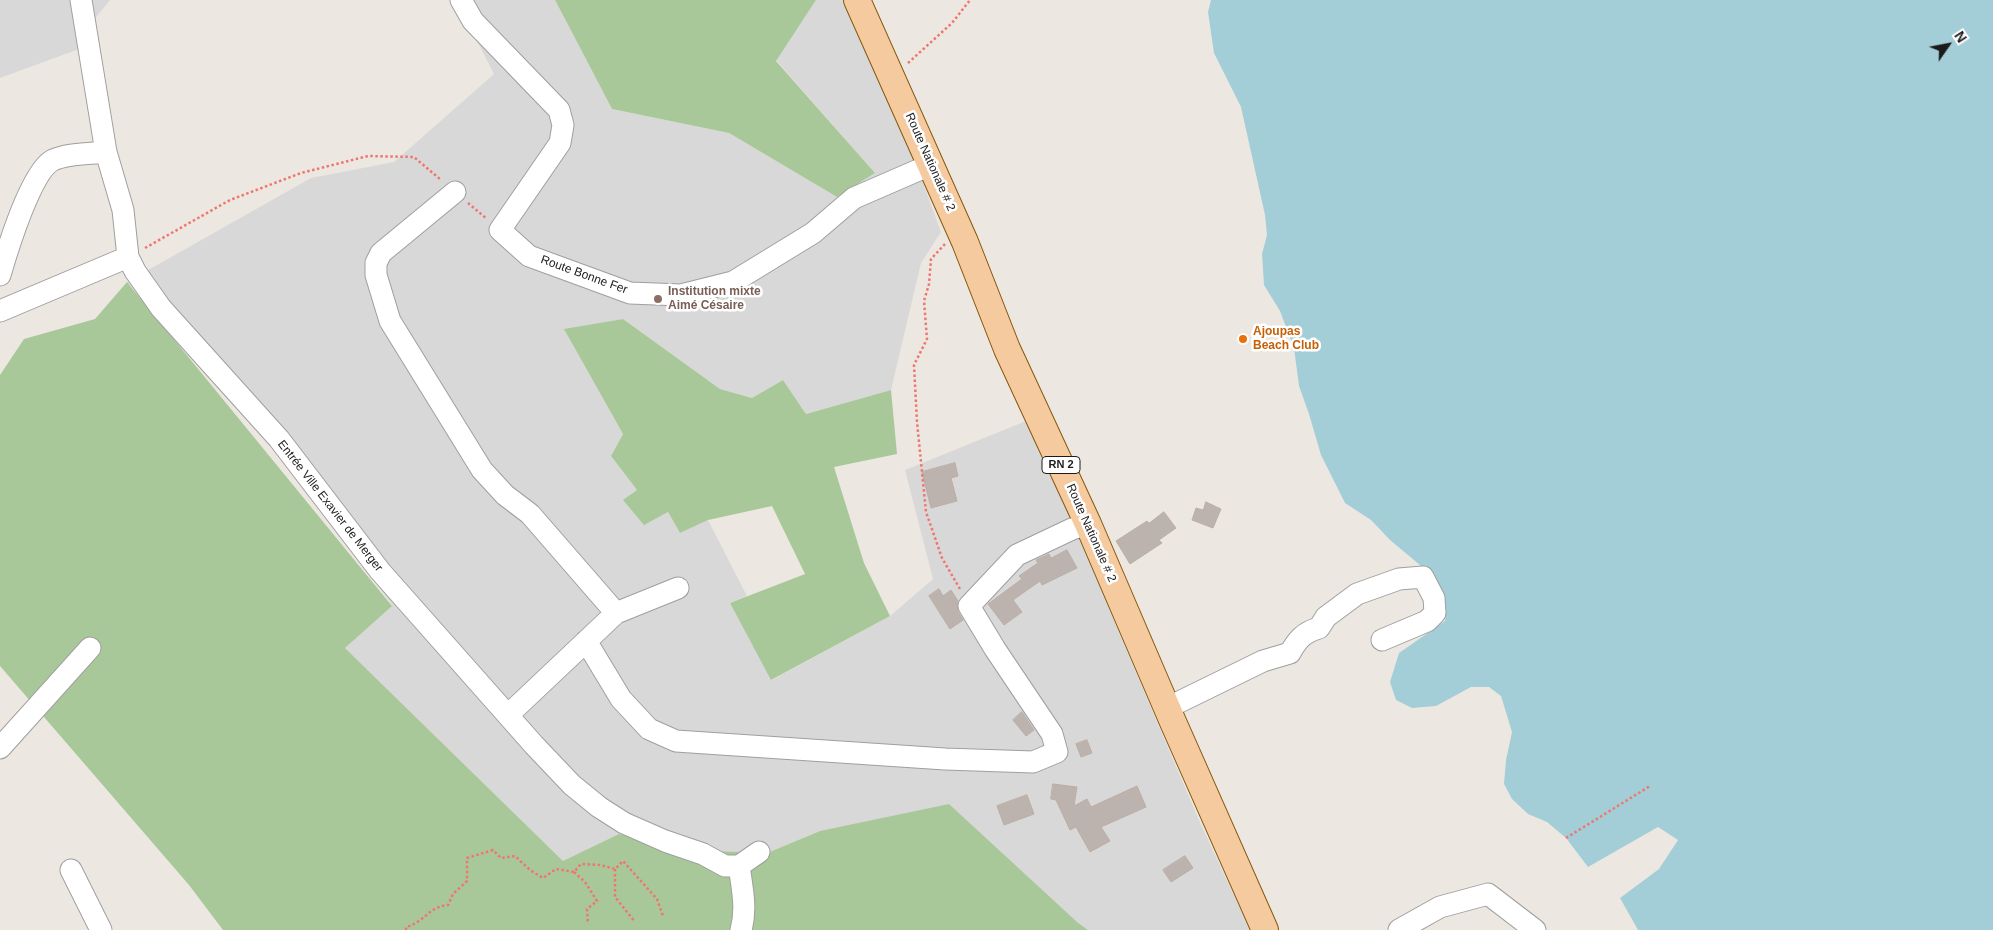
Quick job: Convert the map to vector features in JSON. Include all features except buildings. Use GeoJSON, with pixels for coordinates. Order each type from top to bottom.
{"type":"FeatureCollection","features":[{"type":"Feature","properties":{"kind":"main road","name":"Route Nationale # 2"},"geometry":{"type":"LineString","coordinates":[[857,0],[959,228],[1007,349],[1088,524],[1166,708],[1265,930]]}},
{"type":"Feature","properties":{"kind":"street","name":"Entrée Ville Exavier de Merger"},"geometry":{"type":"LineString","coordinates":[[81,0],[106,152],[123,210],[128,257],[135,271],[161,308],[279,439],[380,571],[572,785],[624,823],[665,841],[703,854],[724,866],[739,866]]}},
{"type":"Feature","properties":{"kind":"street"},"geometry":{"type":"LineString","coordinates":[[461,0],[473,22],[559,110],[563,125],[560,143],[500,230]]}},
{"type":"Feature","properties":{"kind":"street"},"geometry":{"type":"LineString","coordinates":[[0,275],[8,248],[32,185],[47,164],[64,157],[106,152]]}},
{"type":"Feature","properties":{"kind":"street","name":"Route Bonne Fer"},"geometry":{"type":"LineString","coordinates":[[500,230],[529,256],[630,293],[681,295],[733,282],[813,233],[854,198],[930,165]]}},
{"type":"Feature","properties":{"kind":"street"},"geometry":{"type":"LineString","coordinates":[[455,192],[381,253],[376,263],[376,275],[390,322],[482,470],[505,494],[530,514],[616,613]]}},
{"type":"Feature","properties":{"kind":"street"},"geometry":{"type":"LineString","coordinates":[[0,311],[128,257]]}},
{"type":"Feature","properties":{"kind":"street"},"geometry":{"type":"LineString","coordinates":[[586,641],[621,699],[649,729],[676,741],[945,759],[1033,762],[1057,752],[1052,734],[995,649],[969,606],[1017,555],[1072,529],[1088,524]]}},
{"type":"Feature","properties":{"kind":"street"},"geometry":{"type":"LineString","coordinates":[[1166,708],[1262,661],[1290,654],[1297,641],[1308,631],[1319,628],[1326,617],[1357,594],[1399,579],[1423,577],[1434,598],[1436,613],[1427,621],[1382,640]]}},
{"type":"Feature","properties":{"kind":"street"},"geometry":{"type":"LineString","coordinates":[[508,715],[616,613],[678,588]]}},
{"type":"Feature","properties":{"kind":"street"},"geometry":{"type":"LineString","coordinates":[[0,748],[90,648]]}},
{"type":"Feature","properties":{"kind":"street"},"geometry":{"type":"LineString","coordinates":[[741,930],[744,922],[744,898],[739,866],[759,852]]}},
{"type":"Feature","properties":{"kind":"street"},"geometry":{"type":"LineString","coordinates":[[71,870],[101,930]]}},
{"type":"Feature","properties":{"kind":"street"},"geometry":{"type":"LineString","coordinates":[[1399,930],[1440,907],[1488,894],[1535,930]]}},
{"type":"Feature","properties":{"kind":"path"},"geometry":{"type":"LineString","coordinates":[[892,78],[952,23],[970,0]]}},
{"type":"Feature","properties":{"kind":"path"},"geometry":{"type":"LineString","coordinates":[[128,257],[230,200],[301,173],[368,156],[414,157],[500,230]]}},
{"type":"Feature","properties":{"kind":"path"},"geometry":{"type":"LineString","coordinates":[[959,228],[931,260],[929,284],[924,301],[927,339],[914,365],[917,422],[926,512],[942,558],[969,606]]}},
{"type":"Feature","properties":{"kind":"path"},"geometry":{"type":"LineString","coordinates":[[1566,838],[1650,786]]}},
{"type":"Feature","properties":{"kind":"path"},"geometry":{"type":"LineString","coordinates":[[406,930],[406,927],[416,924],[437,906],[448,904],[453,894],[467,881],[467,858],[493,850],[501,858],[515,856],[542,878],[556,869],[574,872],[586,882],[597,902],[587,909],[588,924]]}},
{"type":"Feature","properties":{"kind":"path"},"geometry":{"type":"LineString","coordinates":[[635,922],[615,897],[615,870],[623,862],[657,899],[663,916]]}},
{"type":"Feature","properties":{"kind":"path"},"geometry":{"type":"LineString","coordinates":[[574,872],[581,864],[600,865],[615,870]]}},
{"type":"Feature","properties":{"kind":"shaded area"},"geometry":{"type":"Polygon","coordinates":[[[0,0],[73,0],[79,49],[0,78],[0,0]]]}},
{"type":"Feature","properties":{"kind":"shaded area"},"geometry":{"type":"Polygon","coordinates":[[[86,0],[110,0],[88,27],[86,0]]]}},
{"type":"Feature","properties":{"kind":"shaded area"},"geometry":{"type":"Polygon","coordinates":[[[456,0],[555,0],[612,109],[729,133],[837,197],[875,173],[776,60],[816,0],[845,0],[911,150],[941,232],[921,263],[891,390],[806,414],[783,380],[752,398],[720,389],[623,319],[565,330],[623,434],[611,456],[637,490],[624,500],[668,512],[680,533],[708,520],[747,596],[730,603],[772,680],[890,616],[933,579],[905,470],[1031,419],[1198,818],[1250,930],[1088,930],[1077,922],[820,831],[767,853],[691,850],[619,834],[564,862],[345,648],[392,605],[245,407],[127,282],[311,178],[394,162],[494,74],[456,0]]]}},
{"type":"Feature","properties":{"kind":"green space"},"geometry":{"type":"Polygon","coordinates":[[[555,0],[816,0],[776,61],[875,173],[837,197],[729,133],[612,109],[555,0]]]}},
{"type":"Feature","properties":{"kind":"green space"},"geometry":{"type":"Polygon","coordinates":[[[127,282],[392,606],[345,648],[563,861],[619,834],[691,850],[767,853],[820,831],[949,804],[1088,930],[223,930],[189,885],[0,666],[0,375],[24,339],[95,319],[127,282]]]}},
{"type":"Feature","properties":{"kind":"green space"},"geometry":{"type":"Polygon","coordinates":[[[623,319],[720,389],[752,398],[783,380],[806,414],[891,390],[897,454],[834,467],[864,563],[890,616],[771,680],[730,603],[805,574],[772,506],[708,520],[680,533],[668,512],[644,525],[623,500],[637,490],[611,456],[623,434],[564,329],[623,319]]]}},
{"type":"Feature","properties":{"kind":"water"},"geometry":{"type":"Polygon","coordinates":[[[1211,0],[1993,0],[1993,930],[1638,930],[1620,898],[1659,869],[1678,840],[1658,827],[1588,867],[1566,838],[1547,822],[1528,814],[1512,799],[1504,784],[1506,760],[1512,732],[1501,696],[1489,687],[1471,687],[1436,706],[1412,708],[1396,700],[1390,682],[1399,653],[1445,621],[1446,613],[1420,565],[1390,540],[1371,520],[1345,503],[1321,455],[1299,386],[1294,348],[1280,311],[1264,285],[1262,254],[1267,235],[1265,215],[1241,107],[1214,53],[1208,12],[1211,0]]]}},
{"type":"Feature","properties":{"kind":"place","name":"Institution mixte Aimé Césaire"},"geometry":{"type":"Point","coordinates":[658,299]}},
{"type":"Feature","properties":{"kind":"place","name":"Ajoupas Beach Club"},"geometry":{"type":"Point","coordinates":[1243,339]}}]}
